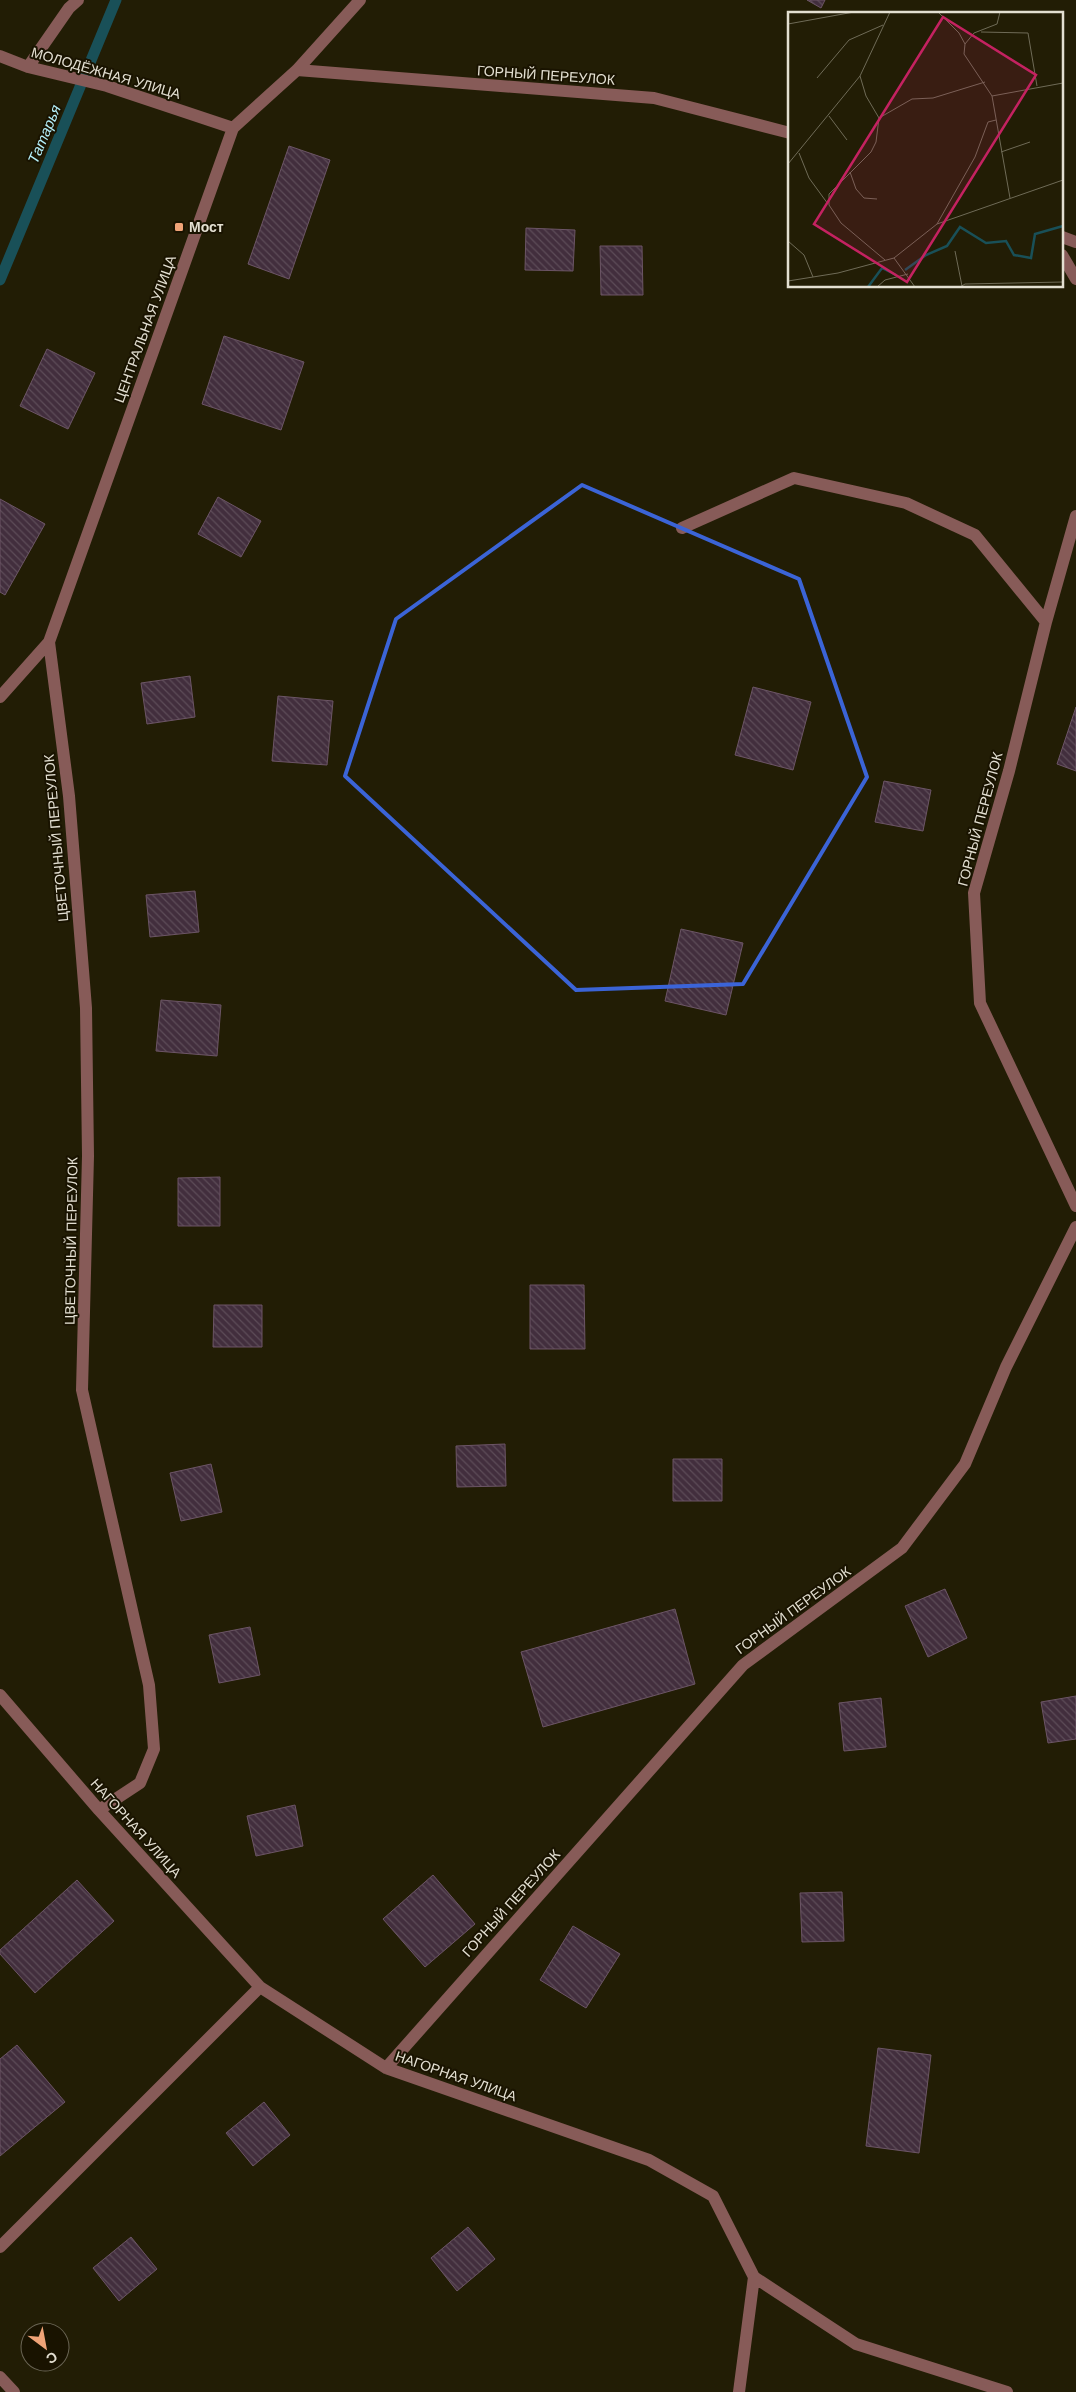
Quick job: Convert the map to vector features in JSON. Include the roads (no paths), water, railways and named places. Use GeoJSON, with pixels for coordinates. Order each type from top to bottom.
{"type":"FeatureCollection","features":[{"type":"Feature","properties":{"kind":"street"},"geometry":{"type":"LineString","coordinates":[[28,67],[69,8],[78,0]]}},
{"type":"Feature","properties":{"kind":"street","name":"ЦЕНТРАЛЬНАЯ УЛИЦА"},"geometry":{"type":"LineString","coordinates":[[0,697],[49,642],[233,128],[297,70],[360,0]]}},
{"type":"Feature","properties":{"kind":"street","name":"МОЛОДЁЖНАЯ УЛИЦА"},"geometry":{"type":"LineString","coordinates":[[0,56],[28,67],[107,86],[233,128]]}},
{"type":"Feature","properties":{"kind":"street","name":"ГОРНЫЙ ПЕРЕУЛОК"},"geometry":{"type":"LineString","coordinates":[[297,70],[654,98],[788,132]]}},
{"type":"Feature","properties":{"kind":"street"},"geometry":{"type":"LineString","coordinates":[[1064,238],[1076,242]]}},
{"type":"Feature","properties":{"kind":"street"},"geometry":{"type":"LineString","coordinates":[[1064,258],[1076,279]]}},
{"type":"Feature","properties":{"kind":"street"},"geometry":{"type":"LineString","coordinates":[[682,528],[794,478],[906,503],[975,535],[1046,622]]}},
{"type":"Feature","properties":{"kind":"street","name":"ГОРНЫЙ ПЕРЕУЛОК"},"geometry":{"type":"LineString","coordinates":[[1076,516],[1046,622],[1009,771],[974,893],[980,1003],[1076,1206]]}},
{"type":"Feature","properties":{"kind":"street","name":"ЦВЕТОЧНЫЙ ПЕРЕУЛОК"},"geometry":{"type":"LineString","coordinates":[[49,642],[69,796],[86,1008],[88,1156],[82,1390],[149,1685],[154,1749],[140,1783],[99,1810]]}},
{"type":"Feature","properties":{"kind":"street","name":"ГОРНЫЙ ПЕРЕУЛОК"},"geometry":{"type":"LineString","coordinates":[[386,2068],[743,1665],[902,1548],[965,1464],[1006,1367],[1076,1227]]}},
{"type":"Feature","properties":{"kind":"street","name":"НАГОРНАЯ УЛИЦА"},"geometry":{"type":"LineString","coordinates":[[0,1695],[99,1810],[260,1987],[386,2068],[649,2160],[705,2191],[713,2196],[754,2277]]}},
{"type":"Feature","properties":{"kind":"street"},"geometry":{"type":"LineString","coordinates":[[0,2248],[260,1987]]}},
{"type":"Feature","properties":{"kind":"street"},"geometry":{"type":"LineString","coordinates":[[739,2392],[754,2277],[856,2344],[1007,2392]]}},
{"type":"Feature","properties":{"kind":"street"},"geometry":{"type":"LineString","coordinates":[[0,2377],[14,2392]]}},
{"type":"Feature","properties":{"kind":"waterway","name":"Татарья"},"geometry":{"type":"LineString","coordinates":[[0,280],[116,0]]}},
{"type":"Feature","properties":{"kind":"place","name":"Мост"},"geometry":{"type":"Point","coordinates":[179,227]}}]}
